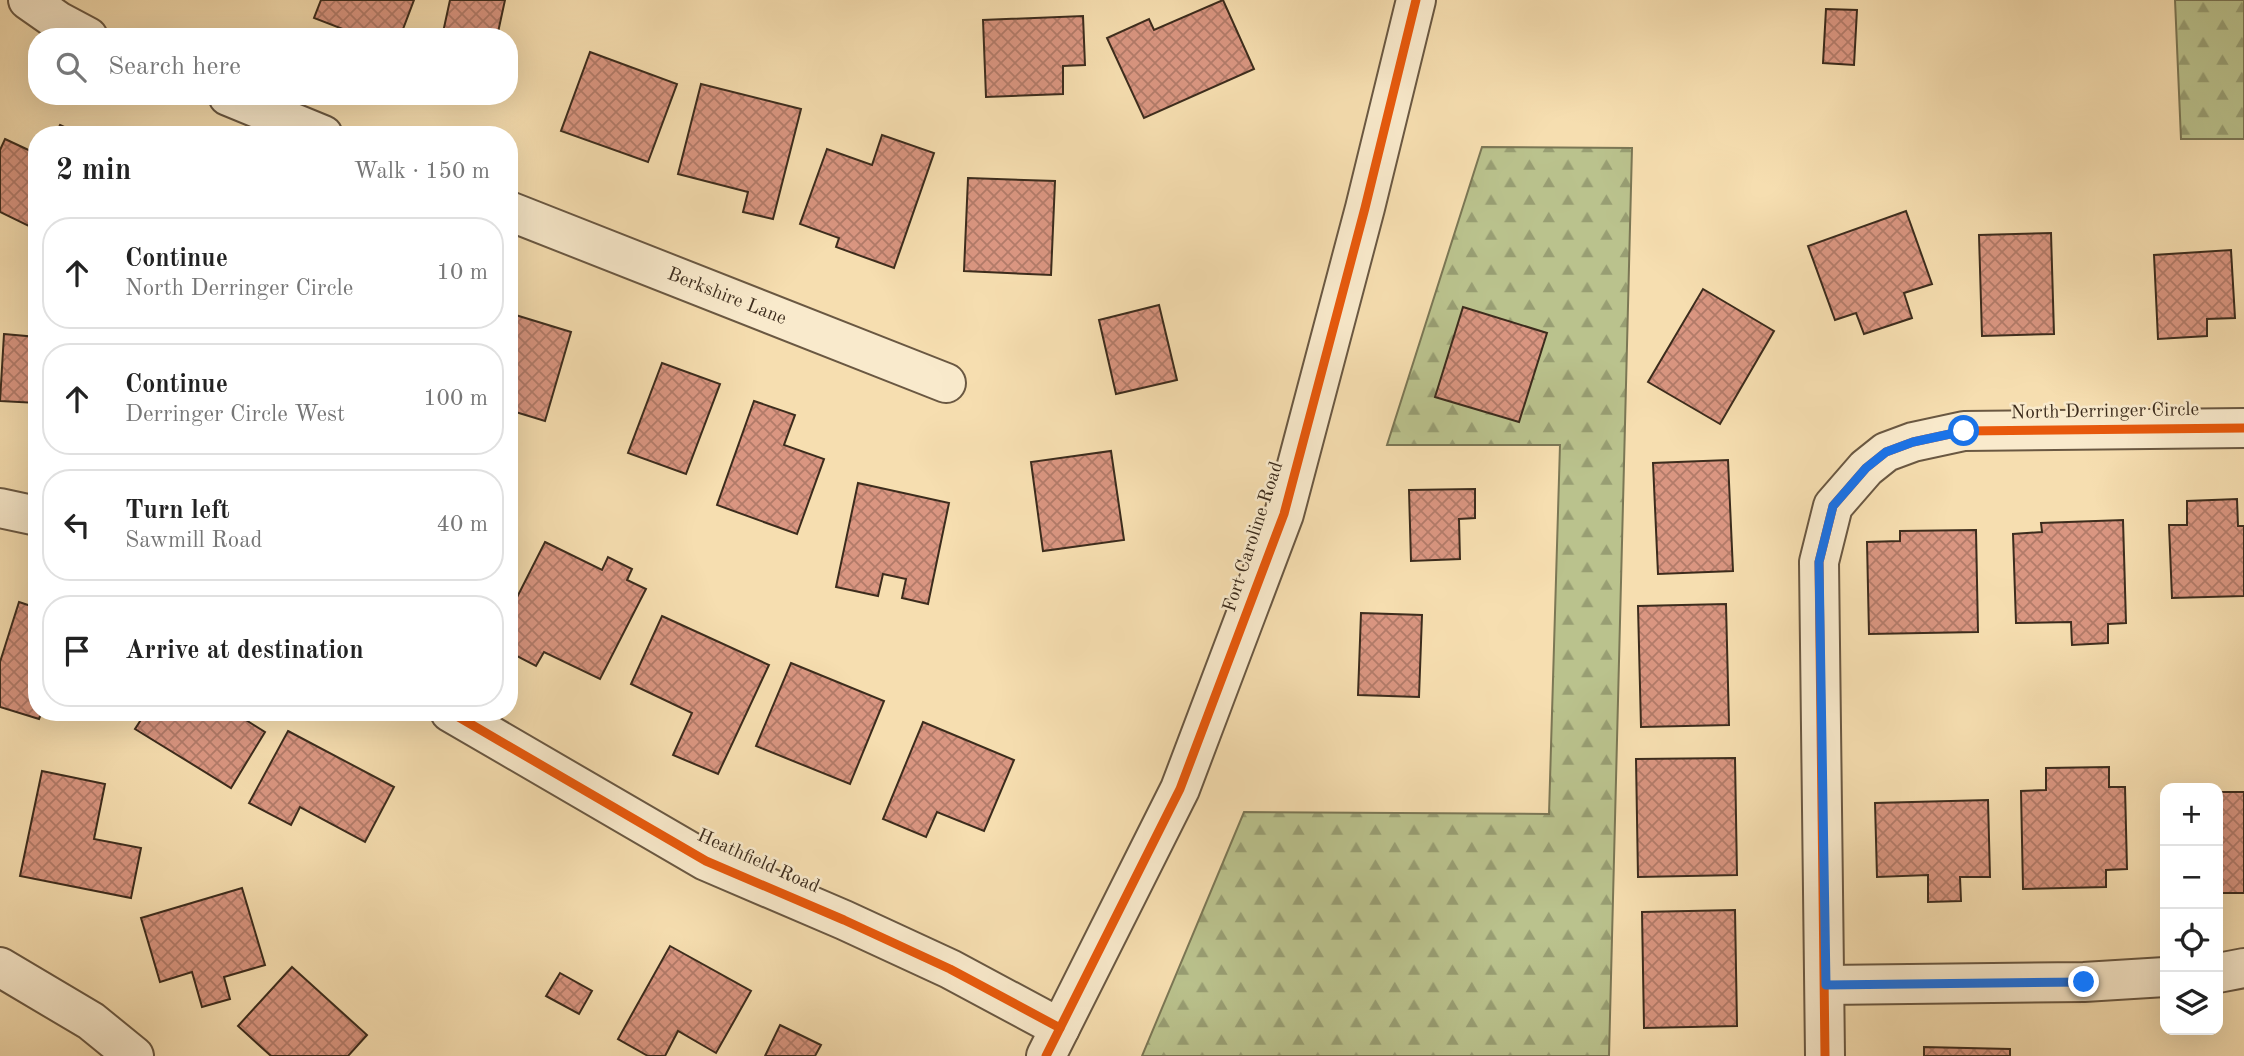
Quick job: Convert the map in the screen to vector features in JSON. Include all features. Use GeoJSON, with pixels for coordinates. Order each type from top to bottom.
{"type":"FeatureCollection","features":[{"type":"Feature","properties":{"kind":"street"},"geometry":{"type":"LineString","coordinates":[[28,0],[70,28]]}},
{"type":"Feature","properties":{"kind":"street","name":"Fort Caroline Road"},"geometry":{"type":"LineString","coordinates":[[1053,1042],[1180,789],[1284,514],[1416,0]]}},
{"type":"Feature","properties":{"kind":"street"},"geometry":{"type":"LineString","coordinates":[[251,105],[301,126]]}},
{"type":"Feature","properties":{"kind":"street","name":"Berkshire Lane"},"geometry":{"type":"LineString","coordinates":[[518,215],[946,383]]}},
{"type":"Feature","properties":{"kind":"street","name":"North Derringer Circle"},"geometry":{"type":"LineString","coordinates":[[1826,985],[1819,562],[1833,506],[1866,468],[1886,452],[1913,442],[1964,431],[2244,428]]}},
{"type":"Feature","properties":{"kind":"street"},"geometry":{"type":"LineString","coordinates":[[0,508],[28,514]]}},
{"type":"Feature","properties":{"kind":"street","name":"Heathfield Road"},"geometry":{"type":"LineString","coordinates":[[466,721],[706,860],[938,964],[1053,1042]]}},
{"type":"Feature","properties":{"kind":"street"},"geometry":{"type":"LineString","coordinates":[[0,967],[91,1021],[134,1056]]}},
{"type":"Feature","properties":{"kind":"street"},"geometry":{"type":"LineString","coordinates":[[2223,972],[2244,968]]}},
{"type":"Feature","properties":{"kind":"street"},"geometry":{"type":"LineString","coordinates":[[1825,1056],[1826,985],[2084,982],[2160,977]]}},
{"type":"Feature","properties":{"kind":"green space"},"geometry":{"type":"Polygon","coordinates":[[[2175,0],[2244,0],[2244,139],[2181,139],[2175,0]]]}},
{"type":"Feature","properties":{"kind":"green space"},"geometry":{"type":"Polygon","coordinates":[[[1482,147],[1632,148],[1609,1056],[1142,1056],[1244,812],[1549,814],[1560,445],[1387,445],[1482,147]]]}},
{"type":"Feature","properties":{"kind":"building"},"geometry":{"type":"Polygon","coordinates":[[[321,0],[414,0],[403,28],[340,28],[314,18],[321,0]]]}},
{"type":"Feature","properties":{"kind":"building"},"geometry":{"type":"Polygon","coordinates":[[[450,0],[505,0],[499,28],[444,28],[450,0]]]}},
{"type":"Feature","properties":{"kind":"building"},"geometry":{"type":"Polygon","coordinates":[[[1223,0],[1254,69],[1144,118],[1107,38],[1149,19],[1154,30],[1223,0]]]}},
{"type":"Feature","properties":{"kind":"building"},"geometry":{"type":"Polygon","coordinates":[[[1826,9],[1857,10],[1854,65],[1823,63],[1826,9]]]}},
{"type":"Feature","properties":{"kind":"building"},"geometry":{"type":"Polygon","coordinates":[[[1083,16],[1085,65],[1063,66],[1063,94],[986,97],[983,20],[1083,16]]]}},
{"type":"Feature","properties":{"kind":"building"},"geometry":{"type":"Polygon","coordinates":[[[590,52],[677,84],[648,162],[561,131],[590,52]]]}},
{"type":"Feature","properties":{"kind":"building"},"geometry":{"type":"Polygon","coordinates":[[[701,84],[801,109],[773,219],[743,212],[748,192],[678,174],[701,84]]]}},
{"type":"Feature","properties":{"kind":"building"},"geometry":{"type":"Polygon","coordinates":[[[882,135],[934,153],[894,268],[836,247],[839,238],[800,224],[827,149],[872,165],[882,135]]]}},
{"type":"Feature","properties":{"kind":"building"},"geometry":{"type":"Polygon","coordinates":[[[5,139],[28,150],[28,226],[0,212],[0,150],[5,139]]]}},
{"type":"Feature","properties":{"kind":"building"},"geometry":{"type":"Polygon","coordinates":[[[968,178],[1055,181],[1051,275],[964,271],[968,178]]]}},
{"type":"Feature","properties":{"kind":"building"},"geometry":{"type":"Polygon","coordinates":[[[1906,211],[1932,284],[1904,293],[1912,318],[1864,334],[1856,313],[1835,320],[1808,246],[1906,211]]]}},
{"type":"Feature","properties":{"kind":"building"},"geometry":{"type":"Polygon","coordinates":[[[2051,233],[2054,334],[1982,336],[1979,235],[2051,233]]]}},
{"type":"Feature","properties":{"kind":"building"},"geometry":{"type":"Polygon","coordinates":[[[2231,250],[2235,318],[2207,319],[2207,336],[2158,339],[2154,255],[2231,250]]]}},
{"type":"Feature","properties":{"kind":"building"},"geometry":{"type":"Polygon","coordinates":[[[1703,289],[1774,331],[1720,424],[1648,382],[1703,289]]]}},
{"type":"Feature","properties":{"kind":"building"},"geometry":{"type":"Polygon","coordinates":[[[1159,305],[1177,380],[1116,394],[1099,320],[1159,305]]]}},
{"type":"Feature","properties":{"kind":"building"},"geometry":{"type":"Polygon","coordinates":[[[1463,307],[1547,333],[1519,422],[1435,397],[1463,307]]]}},
{"type":"Feature","properties":{"kind":"building"},"geometry":{"type":"Polygon","coordinates":[[[518,316],[571,332],[545,421],[518,413],[518,316]]]}},
{"type":"Feature","properties":{"kind":"building"},"geometry":{"type":"Polygon","coordinates":[[[4,334],[28,336],[28,403],[0,401],[4,334]]]}},
{"type":"Feature","properties":{"kind":"building"},"geometry":{"type":"Polygon","coordinates":[[[662,363],[720,384],[686,474],[628,453],[662,363]]]}},
{"type":"Feature","properties":{"kind":"building"},"geometry":{"type":"Polygon","coordinates":[[[754,401],[795,415],[784,445],[824,459],[797,534],[717,505],[754,401]]]}},
{"type":"Feature","properties":{"kind":"building"},"geometry":{"type":"Polygon","coordinates":[[[1111,451],[1124,540],[1043,551],[1031,462],[1111,451]]]}},
{"type":"Feature","properties":{"kind":"building"},"geometry":{"type":"Polygon","coordinates":[[[1728,460],[1733,571],[1658,574],[1653,463],[1728,460]]]}},
{"type":"Feature","properties":{"kind":"building"},"geometry":{"type":"Polygon","coordinates":[[[858,483],[949,503],[928,604],[902,598],[906,579],[883,574],[878,596],[836,587],[858,483]]]}},
{"type":"Feature","properties":{"kind":"building"},"geometry":{"type":"Polygon","coordinates":[[[1475,489],[1475,518],[1459,519],[1460,559],[1411,561],[1409,490],[1475,489]]]}},
{"type":"Feature","properties":{"kind":"building"},"geometry":{"type":"Polygon","coordinates":[[[2237,499],[2238,526],[2244,526],[2244,596],[2172,598],[2169,525],[2187,525],[2187,501],[2237,499]]]}},
{"type":"Feature","properties":{"kind":"building"},"geometry":{"type":"Polygon","coordinates":[[[2123,520],[2126,623],[2108,624],[2108,643],[2072,645],[2071,622],[2016,623],[2013,534],[2042,532],[2041,523],[2123,520]]]}},
{"type":"Feature","properties":{"kind":"building"},"geometry":{"type":"Polygon","coordinates":[[[1976,530],[1978,632],[1869,634],[1867,542],[1900,541],[1900,531],[1976,530]]]}},
{"type":"Feature","properties":{"kind":"building"},"geometry":{"type":"Polygon","coordinates":[[[545,542],[602,570],[608,557],[632,569],[627,580],[646,589],[600,679],[544,652],[536,666],[518,657],[518,595],[545,542]]]}},
{"type":"Feature","properties":{"kind":"building"},"geometry":{"type":"Polygon","coordinates":[[[19,602],[28,605],[28,716],[0,707],[0,662],[19,602]]]}},
{"type":"Feature","properties":{"kind":"building"},"geometry":{"type":"Polygon","coordinates":[[[1726,604],[1729,725],[1641,727],[1638,606],[1726,604]]]}},
{"type":"Feature","properties":{"kind":"building"},"geometry":{"type":"Polygon","coordinates":[[[1361,613],[1422,615],[1419,697],[1358,695],[1361,613]]]}},
{"type":"Feature","properties":{"kind":"building"},"geometry":{"type":"Polygon","coordinates":[[[662,616],[769,665],[718,774],[673,755],[692,713],[631,684],[662,616]]]}},
{"type":"Feature","properties":{"kind":"building"},"geometry":{"type":"Polygon","coordinates":[[[791,663],[884,701],[850,784],[756,746],[791,663]]]}},
{"type":"Feature","properties":{"kind":"building"},"geometry":{"type":"Polygon","coordinates":[[[140,721],[247,721],[265,732],[231,788],[135,729],[140,721]]]}},
{"type":"Feature","properties":{"kind":"building"},"geometry":{"type":"Polygon","coordinates":[[[923,722],[1014,760],[984,831],[937,812],[926,837],[883,819],[923,722]]]}},
{"type":"Feature","properties":{"kind":"building"},"geometry":{"type":"Polygon","coordinates":[[[288,731],[394,787],[365,842],[300,807],[291,825],[249,803],[288,731]]]}},
{"type":"Feature","properties":{"kind":"building"},"geometry":{"type":"Polygon","coordinates":[[[1735,758],[1737,875],[1638,877],[1636,759],[1735,758]]]}},
{"type":"Feature","properties":{"kind":"building"},"geometry":{"type":"Polygon","coordinates":[[[2109,767],[2109,787],[2125,787],[2127,869],[2106,870],[2106,887],[2023,889],[2021,791],[2046,790],[2046,768],[2109,767]]]}},
{"type":"Feature","properties":{"kind":"building"},"geometry":{"type":"Polygon","coordinates":[[[42,771],[105,784],[94,839],[141,848],[131,898],[20,876],[42,771]]]}},
{"type":"Feature","properties":{"kind":"building"},"geometry":{"type":"Polygon","coordinates":[[[2223,792],[2244,792],[2244,893],[2223,893],[2223,792]]]}},
{"type":"Feature","properties":{"kind":"building"},"geometry":{"type":"Polygon","coordinates":[[[1988,800],[1990,877],[1960,877],[1961,901],[1928,902],[1928,875],[1877,877],[1875,803],[1988,800]]]}},
{"type":"Feature","properties":{"kind":"building"},"geometry":{"type":"Polygon","coordinates":[[[242,888],[265,965],[224,977],[230,999],[202,1007],[192,972],[160,982],[141,918],[242,888]]]}},
{"type":"Feature","properties":{"kind":"building"},"geometry":{"type":"Polygon","coordinates":[[[1735,910],[1737,1026],[1644,1028],[1642,912],[1735,910]]]}},
{"type":"Feature","properties":{"kind":"building"},"geometry":{"type":"Polygon","coordinates":[[[670,946],[751,991],[716,1053],[678,1031],[665,1056],[648,1056],[618,1039],[670,946]]]}},
{"type":"Feature","properties":{"kind":"building"},"geometry":{"type":"Polygon","coordinates":[[[292,967],[367,1035],[348,1056],[271,1056],[238,1026],[292,967]]]}},
{"type":"Feature","properties":{"kind":"building"},"geometry":{"type":"Polygon","coordinates":[[[560,973],[592,991],[579,1014],[546,996],[560,973]]]}},
{"type":"Feature","properties":{"kind":"building"},"geometry":{"type":"Polygon","coordinates":[[[780,1025],[821,1045],[815,1056],[765,1056],[780,1025]]]}},
{"type":"Feature","properties":{"kind":"building"},"geometry":{"type":"Polygon","coordinates":[[[1924,1047],[2010,1049],[2010,1056],[1924,1056],[1924,1047]]]}},
{"type":"Feature","properties":{"kind":"cycle path"},"geometry":{"type":"LineString","coordinates":[[1046,1056],[1180,789],[1284,514],[1365,208],[1416,0]]}},
{"type":"Feature","properties":{"kind":"cycle path"},"geometry":{"type":"LineString","coordinates":[[1825,1056],[1819,562],[1833,506],[1866,468],[1886,452],[1913,442],[1964,431],[2244,428]]}},
{"type":"Feature","properties":{"kind":"cycle path"},"geometry":{"type":"LineString","coordinates":[[465,721],[706,861],[950,969],[1060,1028]]}},
{"type":"Feature","properties":{"kind":"route"},"geometry":{"type":"LineString","coordinates":[[1964,431],[1913,442],[1886,452],[1866,468],[1833,506],[1819,562],[1826,985],[2084,982]]}}]}
